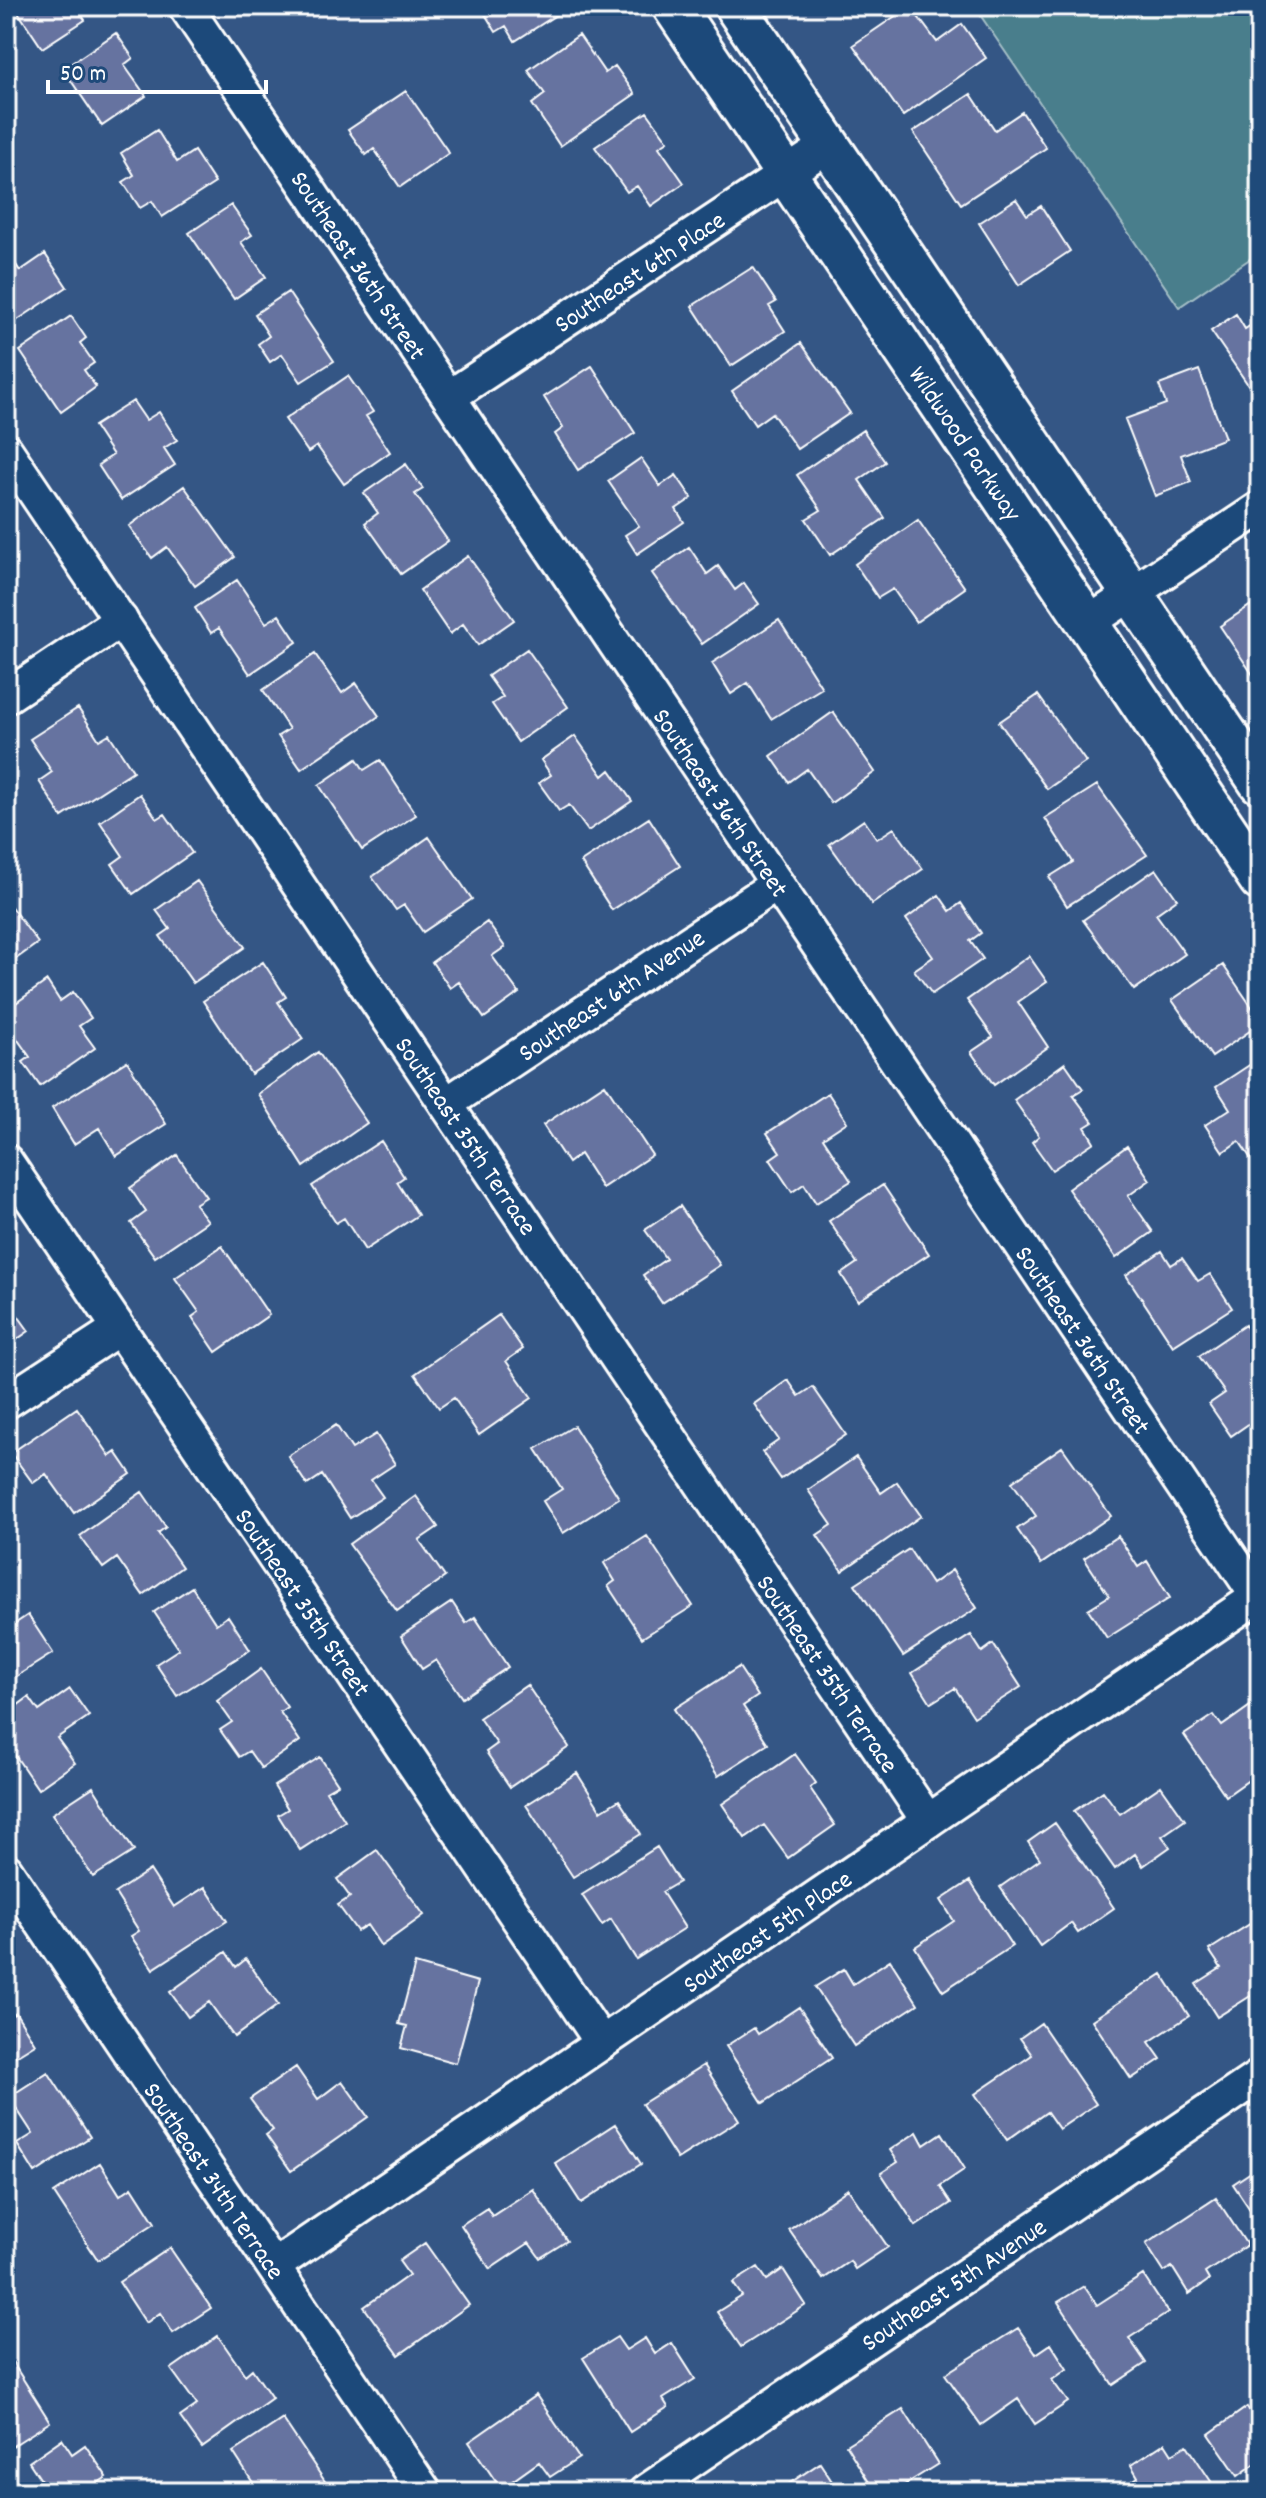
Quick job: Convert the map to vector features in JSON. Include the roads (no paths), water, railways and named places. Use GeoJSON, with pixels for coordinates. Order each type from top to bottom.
{"type":"FeatureCollection","features":[{"type":"Feature","properties":{"kind":"street","name":"Southeast 36th Street"},"geometry":{"type":"LineString","coordinates":[[185,6],[1259,1596]]}},
{"type":"Feature","properties":{"kind":"street","name":"Wildwood Parkway"},"geometry":{"type":"LineString","coordinates":[[673,6],[1260,880]]}},
{"type":"Feature","properties":{"kind":"street","name":"Wildwood Parkway"},"geometry":{"type":"LineString","coordinates":[[735,6],[1260,783]]}},
{"type":"Feature","properties":{"kind":"street","name":"Southeast 6th Place"},"geometry":{"type":"LineString","coordinates":[[449,397],[829,145]]}},
{"type":"Feature","properties":{"kind":"street","name":"Southeast 35th Terrace"},"geometry":{"type":"LineString","coordinates":[[6,450],[928,1821]]}},
{"type":"Feature","properties":{"kind":"street"},"geometry":{"type":"LineString","coordinates":[[1088,623],[1260,508]]}},
{"type":"Feature","properties":{"kind":"street"},"geometry":{"type":"LineString","coordinates":[[6,697],[121,620]]}},
{"type":"Feature","properties":{"kind":"street","name":"Southeast 6th Avenue"},"geometry":{"type":"LineString","coordinates":[[446,1104],[777,884]]}},
{"type":"Feature","properties":{"kind":"street","name":"Southeast 35th Street"},"geometry":{"type":"LineString","coordinates":[[6,1161],[602,2043]]}},
{"type":"Feature","properties":{"kind":"street"},"geometry":{"type":"LineString","coordinates":[[6,1402],[118,1329]]}},
{"type":"Feature","properties":{"kind":"street","name":"Southeast 5th Place"},"geometry":{"type":"LineString","coordinates":[[274,2266],[1259,1596]]}},
{"type":"Feature","properties":{"kind":"street","name":"Southeast 34th Terrace"},"geometry":{"type":"LineString","coordinates":[[6,1870],[274,2266],[420,2490]]}},
{"type":"Feature","properties":{"kind":"street","name":"Southeast 5th Avenue"},"geometry":{"type":"LineString","coordinates":[[645,2492],[1260,2076]]}}]}
